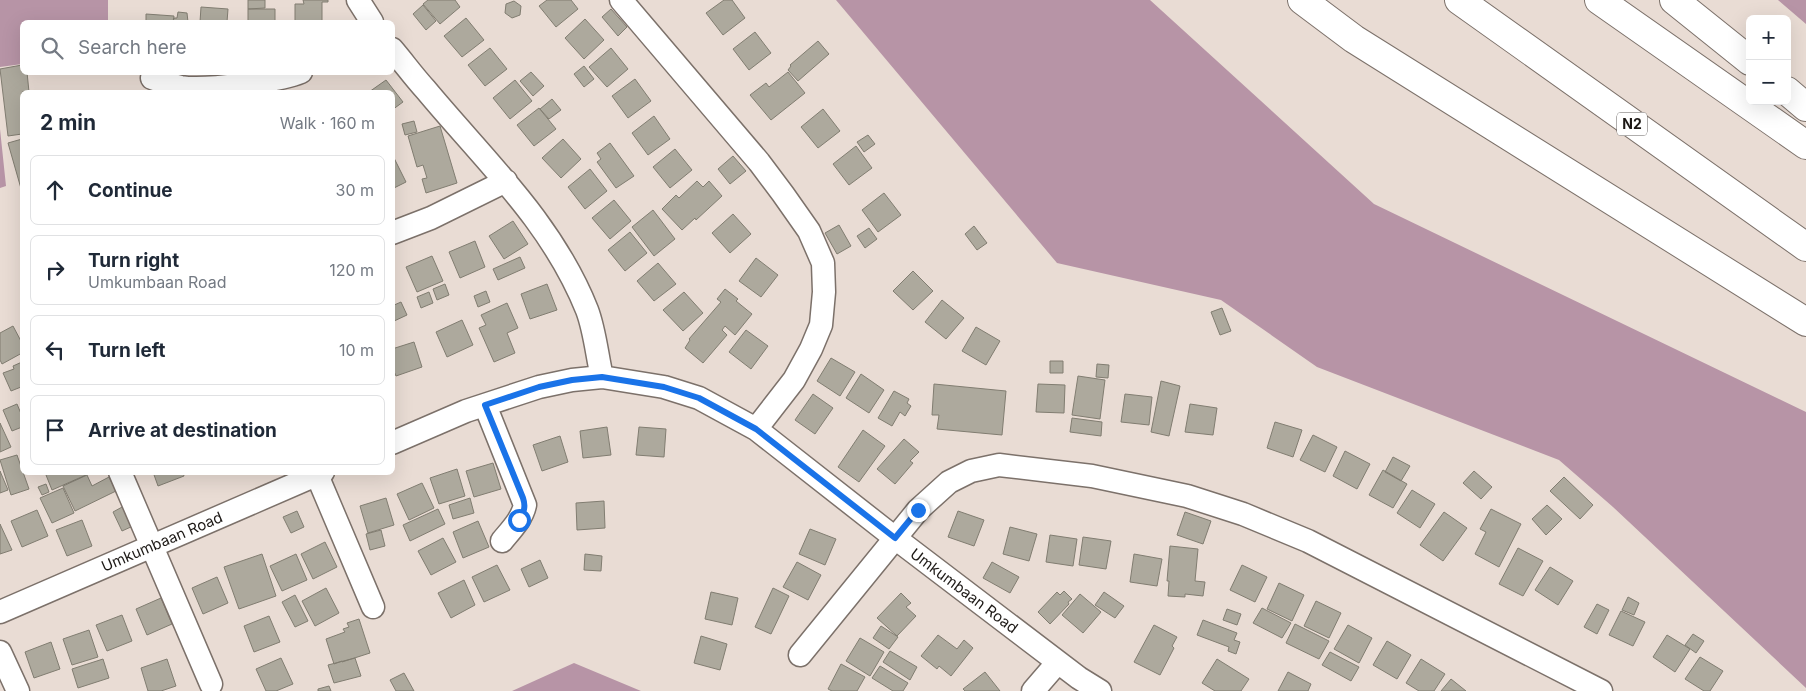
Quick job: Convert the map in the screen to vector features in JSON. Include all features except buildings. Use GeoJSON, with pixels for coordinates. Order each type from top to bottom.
{"type":"FeatureCollection","features":[{"type":"Feature","properties":{"kind":"highway"},"geometry":{"type":"LineString","coordinates":[[1302,0],[1354,39],[1806,322]]}},
{"type":"Feature","properties":{"kind":"highway","name":"N2"},"geometry":{"type":"LineString","coordinates":[[1459,0],[1806,247]]}},
{"type":"Feature","properties":{"kind":"highway"},"geometry":{"type":"LineString","coordinates":[[1599,0],[1806,145]]}},
{"type":"Feature","properties":{"kind":"highway"},"geometry":{"type":"LineString","coordinates":[[1674,0],[1749,60]]}},
{"type":"Feature","properties":{"kind":"highway"},"geometry":{"type":"LineString","coordinates":[[1791,94],[1806,107]]}},
{"type":"Feature","properties":{"kind":"street"},"geometry":{"type":"LineString","coordinates":[[358,0],[371,20]]}},
{"type":"Feature","properties":{"kind":"street"},"geometry":{"type":"LineString","coordinates":[[621,0],[759,162],[810,231],[823,263],[822,325],[794,380],[756,429]]}},
{"type":"Feature","properties":{"kind":"street"},"geometry":{"type":"LineString","coordinates":[[395,53],[426,91],[506,180],[549,238],[571,275],[588,312],[602,377]]}},
{"type":"Feature","properties":{"kind":"street"},"geometry":{"type":"LineString","coordinates":[[152,78],[183,87],[201,88],[276,79],[290,75]]}},
{"type":"Feature","properties":{"kind":"street"},"geometry":{"type":"LineString","coordinates":[[395,232],[431,218],[506,180]]}},
{"type":"Feature","properties":{"kind":"street","name":"Umkumbaan Road"},"geometry":{"type":"LineString","coordinates":[[395,442],[485,405],[539,387],[572,380],[602,377],[664,387],[699,398],[756,429],[1078,678],[1100,691]]}},
{"type":"Feature","properties":{"kind":"street"},"geometry":{"type":"LineString","coordinates":[[485,405],[525,505],[524,512],[519,520],[502,541]]}},
{"type":"Feature","properties":{"kind":"street"},"geometry":{"type":"LineString","coordinates":[[800,655],[918,510],[949,482],[971,471],[999,465],[1092,476],[1187,496],[1243,514],[1308,541],[1601,691]]}},
{"type":"Feature","properties":{"kind":"street"},"geometry":{"type":"LineString","coordinates":[[121,475],[211,684]]}},
{"type":"Feature","properties":{"kind":"street","name":"Umkumbaan Road"},"geometry":{"type":"LineString","coordinates":[[0,612],[318,475]]}},
{"type":"Feature","properties":{"kind":"street"},"geometry":{"type":"LineString","coordinates":[[320,475],[373,607]]}},
{"type":"Feature","properties":{"kind":"street"},"geometry":{"type":"LineString","coordinates":[[0,652],[18,691]]}},
{"type":"Feature","properties":{"kind":"street"},"geometry":{"type":"LineString","coordinates":[[1034,691],[1058,662]]}},
{"type":"Feature","properties":{"kind":"shaded area"},"geometry":{"type":"Polygon","coordinates":[[[0,0],[108,0],[108,20],[20,20],[20,64],[0,67],[0,0]]]}},
{"type":"Feature","properties":{"kind":"shaded area"},"geometry":{"type":"Polygon","coordinates":[[[836,0],[1150,0],[1374,204],[1806,412],[1806,688],[1613,507],[1559,460],[1317,367],[1221,300],[1057,263],[836,0]]]}},
{"type":"Feature","properties":{"kind":"shaded area"},"geometry":{"type":"Polygon","coordinates":[[[1778,0],[1806,0],[1806,24],[1778,0]]]}},
{"type":"Feature","properties":{"kind":"shaded area"},"geometry":{"type":"Polygon","coordinates":[[[0,129],[6,186],[0,188],[0,129]]]}},
{"type":"Feature","properties":{"kind":"shaded area"},"geometry":{"type":"Polygon","coordinates":[[[574,663],[641,691],[512,691],[574,663]]]}},
{"type":"Feature","properties":{"kind":"route"},"geometry":{"type":"LineString","coordinates":[[519,520],[524,512],[523,498],[485,405],[539,387],[572,380],[602,377],[664,387],[699,398],[756,429],[895,538],[918,510]]}}]}
